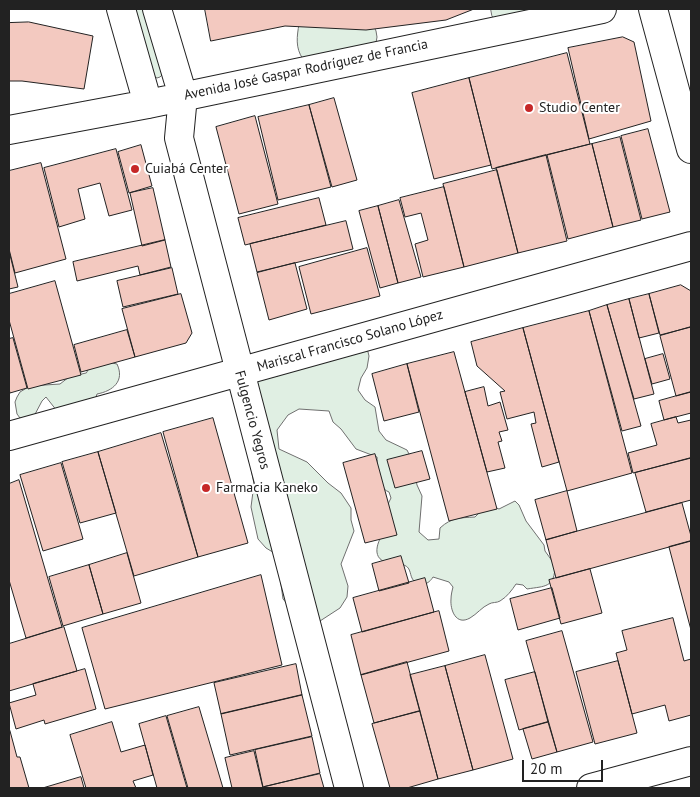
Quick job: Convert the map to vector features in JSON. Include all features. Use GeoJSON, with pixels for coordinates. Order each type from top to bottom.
{"type":"FeatureCollection","features":[{"type":"Feature","properties":{"kind":"street"},"geometry":{"type":"LineString","coordinates":[[121,9],[148,104]]}},
{"type":"Feature","properties":{"kind":"street"},"geometry":{"type":"LineString","coordinates":[[157,9],[183,96]]}},
{"type":"Feature","properties":{"kind":"street","name":"Avenida José Gaspar Rodríguez de Francia"},"geometry":{"type":"LineString","coordinates":[[9,130],[148,104],[602,9]]}},
{"type":"Feature","properties":{"kind":"street"},"geometry":{"type":"LineString","coordinates":[[653,9],[691,149]]}},
{"type":"Feature","properties":{"kind":"street","name":"Fulgencio Yegros"},"geometry":{"type":"LineString","coordinates":[[183,96],[179,138],[349,788]]}},
{"type":"Feature","properties":{"kind":"street","name":"Fulgencio Yegros"},"geometry":{"type":"LineString","coordinates":[[148,104],[179,138]]}},
{"type":"Feature","properties":{"kind":"street","name":"Mariscal Francisco Solano López"},"geometry":{"type":"LineString","coordinates":[[9,436],[691,246]]}},
{"type":"Feature","properties":{"kind":"street"},"geometry":{"type":"LineString","coordinates":[[591,788],[691,761]]}},
{"type":"Feature","properties":{"kind":"green space"},"geometry":{"type":"Polygon","coordinates":[[[132,9],[146,9],[163,74],[160,77],[157,78],[151,75],[132,9]]]}},
{"type":"Feature","properties":{"kind":"green space"},"geometry":{"type":"Polygon","coordinates":[[[330,9],[362,9],[368,13],[377,37],[376,43],[336,79],[304,60],[300,55],[297,42],[299,24],[320,21],[330,9]]]}},
{"type":"Feature","properties":{"kind":"green space"},"geometry":{"type":"Polygon","coordinates":[[[491,9],[532,9],[532,11],[495,21],[491,9]]]}},
{"type":"Feature","properties":{"kind":"green space"},"geometry":{"type":"Polygon","coordinates":[[[366,344],[369,356],[367,368],[361,378],[358,390],[365,400],[375,407],[379,431],[386,440],[407,450],[412,460],[417,485],[422,496],[419,532],[428,540],[439,539],[440,528],[444,524],[456,519],[475,517],[484,503],[499,509],[515,501],[555,565],[555,573],[551,582],[544,586],[527,589],[523,585],[516,584],[500,601],[486,605],[470,618],[461,620],[455,616],[451,603],[453,587],[449,582],[433,577],[422,585],[416,583],[412,579],[407,566],[385,562],[377,555],[378,544],[388,525],[386,508],[391,498],[389,492],[385,490],[380,482],[377,457],[356,449],[341,429],[333,422],[329,411],[299,409],[288,415],[277,430],[279,449],[307,462],[341,493],[351,508],[351,520],[354,531],[341,564],[348,586],[347,597],[340,608],[320,621],[308,621],[298,616],[283,599],[276,554],[266,548],[258,539],[251,507],[254,484],[250,463],[256,374],[278,376],[284,367],[366,344]]]}},
{"type":"Feature","properties":{"kind":"green space"},"geometry":{"type":"Polygon","coordinates":[[[92,363],[117,364],[120,375],[112,388],[97,394],[95,400],[57,411],[46,397],[33,418],[26,420],[20,418],[17,414],[15,402],[20,392],[30,386],[60,384],[69,377],[86,373],[92,363]]]}},
{"type":"Feature","properties":{"kind":"building"},"geometry":{"type":"Polygon","coordinates":[[[205,9],[474,9],[446,20],[366,30],[285,26],[211,41],[205,9]]]}},
{"type":"Feature","properties":{"kind":"building"},"geometry":{"type":"Polygon","coordinates":[[[29,22],[93,36],[84,89],[9,81],[9,23],[29,22]]]}},
{"type":"Feature","properties":{"kind":"building"},"geometry":{"type":"Polygon","coordinates":[[[623,37],[634,42],[651,121],[589,139],[568,48],[623,37]]]}},
{"type":"Feature","properties":{"kind":"building","name":"Studio Center"},"geometry":{"type":"Polygon","coordinates":[[[567,53],[590,144],[492,169],[469,78],[567,53]]]}},
{"type":"Feature","properties":{"kind":"building"},"geometry":{"type":"Polygon","coordinates":[[[469,78],[491,165],[434,179],[412,93],[469,78]]]}},
{"type":"Feature","properties":{"kind":"building"},"geometry":{"type":"Polygon","coordinates":[[[334,98],[357,180],[332,187],[309,105],[334,98]]]}},
{"type":"Feature","properties":{"kind":"building"},"geometry":{"type":"Polygon","coordinates":[[[309,105],[331,187],[278,200],[258,117],[309,105]]]}},
{"type":"Feature","properties":{"kind":"building"},"geometry":{"type":"Polygon","coordinates":[[[255,116],[278,204],[239,214],[216,127],[255,116]]]}},
{"type":"Feature","properties":{"kind":"building"},"geometry":{"type":"Polygon","coordinates":[[[648,129],[670,212],[642,219],[621,136],[648,129]]]}},
{"type":"Feature","properties":{"kind":"building"},"geometry":{"type":"Polygon","coordinates":[[[620,137],[641,220],[613,227],[592,144],[620,137]]]}},
{"type":"Feature","properties":{"kind":"building"},"geometry":{"type":"Polygon","coordinates":[[[592,144],[613,227],[568,239],[547,155],[592,144]]]}},
{"type":"Feature","properties":{"kind":"building","name":"Cuiabá Center"},"geometry":{"type":"Polygon","coordinates":[[[141,145],[152,186],[129,193],[118,152],[141,145]]]}},
{"type":"Feature","properties":{"kind":"building"},"geometry":{"type":"Polygon","coordinates":[[[116,149],[132,210],[109,216],[100,183],[78,189],[85,219],[59,227],[44,168],[116,149]]]}},
{"type":"Feature","properties":{"kind":"building"},"geometry":{"type":"Polygon","coordinates":[[[546,155],[567,241],[518,253],[496,168],[546,155]]]}},
{"type":"Feature","properties":{"kind":"building"},"geometry":{"type":"Polygon","coordinates":[[[41,163],[66,259],[15,273],[9,249],[9,171],[41,163]]]}},
{"type":"Feature","properties":{"kind":"building"},"geometry":{"type":"Polygon","coordinates":[[[497,170],[518,253],[464,267],[443,184],[497,170]]]}},
{"type":"Feature","properties":{"kind":"building"},"geometry":{"type":"Polygon","coordinates":[[[444,187],[464,267],[423,277],[415,244],[428,240],[421,213],[405,217],[400,198],[444,187]]]}},
{"type":"Feature","properties":{"kind":"building"},"geometry":{"type":"Polygon","coordinates":[[[153,188],[165,240],[142,246],[130,193],[153,188]]]}},
{"type":"Feature","properties":{"kind":"building"},"geometry":{"type":"Polygon","coordinates":[[[319,198],[326,225],[245,245],[238,218],[319,198]]]}},
{"type":"Feature","properties":{"kind":"building"},"geometry":{"type":"Polygon","coordinates":[[[399,200],[421,277],[398,283],[378,206],[399,200]]]}},
{"type":"Feature","properties":{"kind":"building"},"geometry":{"type":"Polygon","coordinates":[[[378,206],[398,283],[380,288],[359,211],[378,206]]]}},
{"type":"Feature","properties":{"kind":"building"},"geometry":{"type":"Polygon","coordinates":[[[346,221],[353,249],[257,272],[250,244],[346,221]]]}},
{"type":"Feature","properties":{"kind":"building"},"geometry":{"type":"Polygon","coordinates":[[[165,240],[171,267],[140,275],[138,266],[77,281],[73,262],[165,240]]]}},
{"type":"Feature","properties":{"kind":"building"},"geometry":{"type":"Polygon","coordinates":[[[367,248],[380,296],[311,314],[299,267],[367,248]]]}},
{"type":"Feature","properties":{"kind":"building"},"geometry":{"type":"Polygon","coordinates":[[[9,251],[18,287],[9,289],[9,251]]]}},
{"type":"Feature","properties":{"kind":"building"},"geometry":{"type":"Polygon","coordinates":[[[295,263],[307,309],[269,320],[257,273],[295,263]]]}},
{"type":"Feature","properties":{"kind":"building"},"geometry":{"type":"Polygon","coordinates":[[[172,268],[178,294],[123,307],[117,281],[172,268]]]}},
{"type":"Feature","properties":{"kind":"building"},"geometry":{"type":"Polygon","coordinates":[[[55,281],[81,375],[28,389],[9,320],[9,294],[55,281]]]}},
{"type":"Feature","properties":{"kind":"building"},"geometry":{"type":"Polygon","coordinates":[[[681,285],[691,291],[691,327],[660,335],[649,294],[681,285]]]}},
{"type":"Feature","properties":{"kind":"building"},"geometry":{"type":"Polygon","coordinates":[[[181,294],[192,333],[186,343],[135,357],[122,309],[181,294]]]}},
{"type":"Feature","properties":{"kind":"building"},"geometry":{"type":"Polygon","coordinates":[[[649,294],[659,333],[639,338],[629,299],[649,294]]]}},
{"type":"Feature","properties":{"kind":"building"},"geometry":{"type":"Polygon","coordinates":[[[629,299],[654,394],[634,399],[607,305],[629,299]]]}},
{"type":"Feature","properties":{"kind":"building"},"geometry":{"type":"Polygon","coordinates":[[[607,305],[641,426],[622,431],[589,311],[607,305]]]}},
{"type":"Feature","properties":{"kind":"building"},"geometry":{"type":"Polygon","coordinates":[[[589,311],[632,473],[567,491],[523,328],[589,311]]]}},
{"type":"Feature","properties":{"kind":"building"},"geometry":{"type":"Polygon","coordinates":[[[691,327],[691,392],[676,396],[660,336],[691,327]]]}},
{"type":"Feature","properties":{"kind":"building"},"geometry":{"type":"Polygon","coordinates":[[[523,328],[559,462],[542,467],[531,424],[536,423],[534,412],[507,419],[500,392],[505,391],[477,366],[471,342],[523,328]]]}},
{"type":"Feature","properties":{"kind":"building"},"geometry":{"type":"Polygon","coordinates":[[[127,330],[135,357],[81,372],[74,345],[127,330]]]}},
{"type":"Feature","properties":{"kind":"building"},"geometry":{"type":"Polygon","coordinates":[[[13,338],[27,388],[10,393],[9,339],[13,338]]]}},
{"type":"Feature","properties":{"kind":"building"},"geometry":{"type":"Polygon","coordinates":[[[454,352],[497,509],[449,521],[407,364],[454,352]]]}},
{"type":"Feature","properties":{"kind":"building"},"geometry":{"type":"Polygon","coordinates":[[[663,354],[670,379],[652,384],[645,359],[663,354]]]}},
{"type":"Feature","properties":{"kind":"building"},"geometry":{"type":"Polygon","coordinates":[[[407,364],[419,412],[384,421],[372,374],[407,364]]]}},
{"type":"Feature","properties":{"kind":"building"},"geometry":{"type":"Polygon","coordinates":[[[484,387],[488,406],[500,402],[508,430],[499,432],[502,441],[498,442],[505,468],[487,472],[465,392],[484,387]]]}},
{"type":"Feature","properties":{"kind":"building"},"geometry":{"type":"Polygon","coordinates":[[[691,392],[691,413],[664,420],[659,401],[691,392]]]}},
{"type":"Feature","properties":{"kind":"building"},"geometry":{"type":"Polygon","coordinates":[[[676,417],[678,423],[691,420],[691,458],[633,473],[628,453],[657,445],[651,424],[676,417]]]}},
{"type":"Feature","properties":{"kind":"building","name":"Farmacia Kaneko"},"geometry":{"type":"Polygon","coordinates":[[[213,418],[248,543],[198,557],[163,432],[213,418]]]}},
{"type":"Feature","properties":{"kind":"building"},"geometry":{"type":"Polygon","coordinates":[[[161,433],[198,557],[134,576],[98,452],[161,433]]]}},
{"type":"Feature","properties":{"kind":"building"},"geometry":{"type":"Polygon","coordinates":[[[422,451],[430,479],[395,488],[387,460],[422,451]]]}},
{"type":"Feature","properties":{"kind":"building"},"geometry":{"type":"Polygon","coordinates":[[[98,452],[116,513],[80,523],[62,462],[98,452]]]}},
{"type":"Feature","properties":{"kind":"building"},"geometry":{"type":"Polygon","coordinates":[[[375,454],[397,535],[365,543],[343,463],[375,454]]]}},
{"type":"Feature","properties":{"kind":"building"},"geometry":{"type":"Polygon","coordinates":[[[691,458],[691,500],[646,512],[635,473],[691,458]]]}},
{"type":"Feature","properties":{"kind":"building"},"geometry":{"type":"Polygon","coordinates":[[[61,463],[83,539],[43,551],[20,475],[61,463]]]}},
{"type":"Feature","properties":{"kind":"building"},"geometry":{"type":"Polygon","coordinates":[[[19,480],[62,627],[26,638],[9,580],[9,484],[19,480]]]}},
{"type":"Feature","properties":{"kind":"building"},"geometry":{"type":"Polygon","coordinates":[[[567,491],[577,531],[546,540],[535,500],[567,491]]]}},
{"type":"Feature","properties":{"kind":"building"},"geometry":{"type":"Polygon","coordinates":[[[682,503],[691,541],[556,578],[546,540],[682,503]]]}},
{"type":"Feature","properties":{"kind":"building"},"geometry":{"type":"Polygon","coordinates":[[[691,541],[691,630],[669,547],[691,541]]]}},
{"type":"Feature","properties":{"kind":"building"},"geometry":{"type":"Polygon","coordinates":[[[127,553],[141,603],[103,614],[89,565],[127,553]]]}},
{"type":"Feature","properties":{"kind":"building"},"geometry":{"type":"Polygon","coordinates":[[[401,556],[409,583],[379,591],[372,564],[401,556]]]}},
{"type":"Feature","properties":{"kind":"building"},"geometry":{"type":"Polygon","coordinates":[[[89,565],[103,614],[63,626],[49,577],[89,565]]]}},
{"type":"Feature","properties":{"kind":"building"},"geometry":{"type":"Polygon","coordinates":[[[590,569],[602,613],[561,624],[549,580],[590,569]]]}},
{"type":"Feature","properties":{"kind":"building"},"geometry":{"type":"Polygon","coordinates":[[[261,575],[282,665],[105,709],[82,628],[261,575]]]}},
{"type":"Feature","properties":{"kind":"building"},"geometry":{"type":"Polygon","coordinates":[[[425,578],[434,612],[362,632],[353,598],[425,578]]]}},
{"type":"Feature","properties":{"kind":"building"},"geometry":{"type":"Polygon","coordinates":[[[552,588],[560,618],[518,630],[510,599],[552,588]]]}},
{"type":"Feature","properties":{"kind":"building"},"geometry":{"type":"Polygon","coordinates":[[[439,611],[449,651],[361,675],[351,635],[439,611]]]}},
{"type":"Feature","properties":{"kind":"building"},"geometry":{"type":"Polygon","coordinates":[[[673,618],[684,661],[691,659],[691,715],[669,721],[665,705],[632,714],[616,653],[627,650],[622,631],[673,618]]]}},
{"type":"Feature","properties":{"kind":"building"},"geometry":{"type":"Polygon","coordinates":[[[64,627],[77,671],[9,691],[9,644],[64,627]]]}},
{"type":"Feature","properties":{"kind":"building"},"geometry":{"type":"Polygon","coordinates":[[[562,631],[593,742],[557,752],[526,641],[562,631]]]}},
{"type":"Feature","properties":{"kind":"building"},"geometry":{"type":"Polygon","coordinates":[[[485,655],[513,759],[473,770],[445,666],[485,655]]]}},
{"type":"Feature","properties":{"kind":"building"},"geometry":{"type":"Polygon","coordinates":[[[618,661],[637,733],[595,744],[576,672],[618,661]]]}},
{"type":"Feature","properties":{"kind":"building"},"geometry":{"type":"Polygon","coordinates":[[[407,662],[420,711],[374,723],[361,675],[407,662]]]}},
{"type":"Feature","properties":{"kind":"building"},"geometry":{"type":"Polygon","coordinates":[[[296,664],[302,695],[221,714],[214,683],[296,664]]]}},
{"type":"Feature","properties":{"kind":"building"},"geometry":{"type":"Polygon","coordinates":[[[445,666],[473,770],[438,779],[410,675],[445,666]]]}},
{"type":"Feature","properties":{"kind":"building"},"geometry":{"type":"Polygon","coordinates":[[[85,669],[96,709],[45,724],[44,720],[16,729],[9,703],[36,695],[33,684],[85,669]]]}},
{"type":"Feature","properties":{"kind":"building"},"geometry":{"type":"Polygon","coordinates":[[[535,672],[548,722],[519,730],[505,680],[535,672]]]}},
{"type":"Feature","properties":{"kind":"building"},"geometry":{"type":"Polygon","coordinates":[[[302,695],[312,736],[230,755],[221,714],[302,695]]]}},
{"type":"Feature","properties":{"kind":"building"},"geometry":{"type":"Polygon","coordinates":[[[199,707],[223,788],[188,788],[167,716],[199,707]]]}},
{"type":"Feature","properties":{"kind":"building"},"geometry":{"type":"Polygon","coordinates":[[[420,711],[438,779],[407,788],[390,788],[372,724],[420,711]]]}},
{"type":"Feature","properties":{"kind":"building"},"geometry":{"type":"Polygon","coordinates":[[[166,716],[187,788],[157,788],[139,724],[166,716]]]}},
{"type":"Feature","properties":{"kind":"building"},"geometry":{"type":"Polygon","coordinates":[[[112,722],[121,752],[145,745],[153,775],[133,781],[136,788],[86,788],[70,735],[112,722]]]}},
{"type":"Feature","properties":{"kind":"building"},"geometry":{"type":"Polygon","coordinates":[[[548,722],[557,752],[532,759],[523,729],[548,722]]]}},
{"type":"Feature","properties":{"kind":"building"},"geometry":{"type":"Polygon","coordinates":[[[10,731],[17,757],[20,757],[29,788],[9,788],[10,731]]]}},
{"type":"Feature","properties":{"kind":"building"},"geometry":{"type":"Polygon","coordinates":[[[312,737],[320,773],[263,787],[255,750],[312,737]]]}},
{"type":"Feature","properties":{"kind":"building"},"geometry":{"type":"Polygon","coordinates":[[[254,751],[263,788],[232,788],[225,758],[254,751]]]}},
{"type":"Feature","properties":{"kind":"building"},"geometry":{"type":"Polygon","coordinates":[[[320,774],[324,788],[264,788],[264,787],[320,774]]]}},
{"type":"Feature","properties":{"kind":"building"},"geometry":{"type":"Polygon","coordinates":[[[81,777],[84,788],[43,788],[81,777]]]}},
{"type":"Feature","properties":{"kind":"place","name":"Studio Center"},"geometry":{"type":"Point","coordinates":[529,108]}},
{"type":"Feature","properties":{"kind":"place","name":"Cuiabá Center"},"geometry":{"type":"Point","coordinates":[135,169]}},
{"type":"Feature","properties":{"kind":"place","name":"Farmacia Kaneko"},"geometry":{"type":"Point","coordinates":[206,488]}}]}
